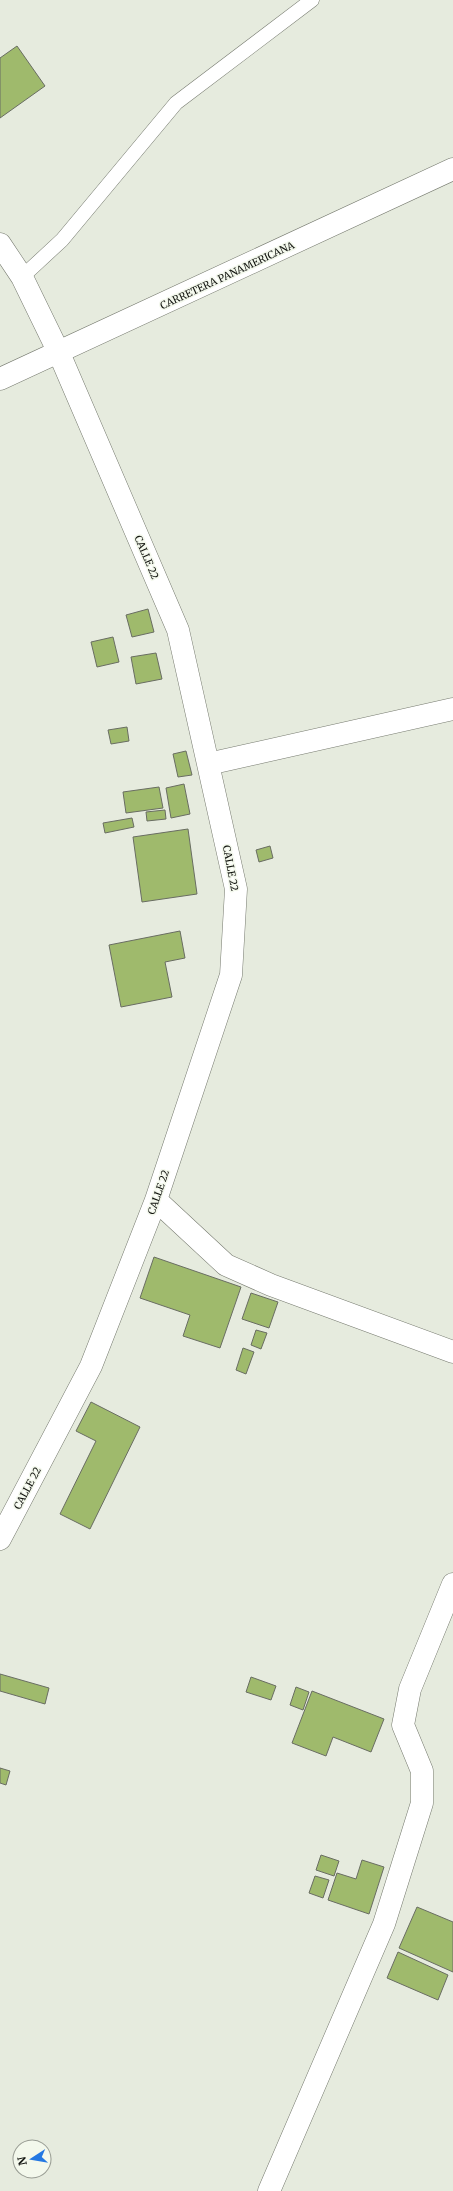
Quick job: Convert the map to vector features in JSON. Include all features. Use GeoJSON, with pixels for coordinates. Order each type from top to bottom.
{"type":"FeatureCollection","features":[{"type":"Feature","properties":{"kind":"main road","name":"CARRETERA PANAMERICANA"},"geometry":{"type":"LineString","coordinates":[[0,379],[59,353],[453,169]]}},
{"type":"Feature","properties":{"kind":"main road","name":"CALLE 22"},"geometry":{"type":"LineString","coordinates":[[0,244],[22,276],[59,353],[178,630],[236,890],[231,975],[156,1200],[91,1366],[0,1539]]}},
{"type":"Feature","properties":{"kind":"main road"},"geometry":{"type":"LineString","coordinates":[[208,764],[453,709]]}},
{"type":"Feature","properties":{"kind":"main road"},"geometry":{"type":"LineString","coordinates":[[156,1200],[226,1265],[271,1286],[453,1352]]}},
{"type":"Feature","properties":{"kind":"main road"},"geometry":{"type":"LineString","coordinates":[[269,2191],[384,1924],[422,1803],[422,1771],[404,1725],[410,1689],[453,1584]]}},
{"type":"Feature","properties":{"kind":"lane"},"geometry":{"type":"LineString","coordinates":[[22,276],[62,240],[176,103],[312,0]]}},
{"type":"Feature","properties":{"kind":"building"},"geometry":{"type":"Polygon","coordinates":[[[17,46],[45,86],[0,118],[0,58],[17,46]]]}},
{"type":"Feature","properties":{"kind":"building"},"geometry":{"type":"Polygon","coordinates":[[[148,609],[154,632],[132,637],[126,615],[148,609]]]}},
{"type":"Feature","properties":{"kind":"building"},"geometry":{"type":"Polygon","coordinates":[[[113,637],[119,662],[97,667],[91,642],[113,637]]]}},
{"type":"Feature","properties":{"kind":"building"},"geometry":{"type":"Polygon","coordinates":[[[156,653],[162,679],[136,684],[131,657],[156,653]]]}},
{"type":"Feature","properties":{"kind":"building"},"geometry":{"type":"Polygon","coordinates":[[[127,727],[129,741],[111,744],[108,730],[127,727]]]}},
{"type":"Feature","properties":{"kind":"building"},"geometry":{"type":"Polygon","coordinates":[[[186,751],[192,775],[178,777],[173,754],[186,751]]]}},
{"type":"Feature","properties":{"kind":"building"},"geometry":{"type":"Polygon","coordinates":[[[184,784],[190,814],[171,818],[166,788],[184,784]]]}},
{"type":"Feature","properties":{"kind":"building"},"geometry":{"type":"Polygon","coordinates":[[[159,787],[163,808],[126,813],[123,792],[159,787]]]}},
{"type":"Feature","properties":{"kind":"building"},"geometry":{"type":"Polygon","coordinates":[[[165,810],[166,819],[147,821],[146,812],[165,810]]]}},
{"type":"Feature","properties":{"kind":"building"},"geometry":{"type":"Polygon","coordinates":[[[132,818],[134,827],[105,833],[103,823],[132,818]]]}},
{"type":"Feature","properties":{"kind":"building"},"geometry":{"type":"Polygon","coordinates":[[[188,829],[197,894],[142,902],[133,837],[188,829]]]}},
{"type":"Feature","properties":{"kind":"building"},"geometry":{"type":"Polygon","coordinates":[[[270,846],[273,858],[259,862],[256,850],[270,846]]]}},
{"type":"Feature","properties":{"kind":"building"},"geometry":{"type":"Polygon","coordinates":[[[180,931],[185,958],[165,962],[172,997],[121,1007],[109,945],[180,931]]]}},
{"type":"Feature","properties":{"kind":"building"},"geometry":{"type":"Polygon","coordinates":[[[154,1257],[241,1287],[220,1348],[183,1336],[190,1315],[140,1298],[154,1257]]]}},
{"type":"Feature","properties":{"kind":"building"},"geometry":{"type":"Polygon","coordinates":[[[251,1293],[278,1302],[269,1328],[242,1319],[251,1293]]]}},
{"type":"Feature","properties":{"kind":"building"},"geometry":{"type":"Polygon","coordinates":[[[256,1330],[267,1333],[261,1349],[251,1345],[256,1330]]]}},
{"type":"Feature","properties":{"kind":"building"},"geometry":{"type":"Polygon","coordinates":[[[243,1348],[254,1352],[246,1374],[236,1370],[243,1348]]]}},
{"type":"Feature","properties":{"kind":"building"},"geometry":{"type":"Polygon","coordinates":[[[91,1402],[140,1427],[90,1529],[60,1514],[96,1441],[76,1431],[91,1402]]]}},
{"type":"Feature","properties":{"kind":"building"},"geometry":{"type":"Polygon","coordinates":[[[0,1674],[49,1688],[45,1704],[0,1691],[0,1674]]]}},
{"type":"Feature","properties":{"kind":"building"},"geometry":{"type":"Polygon","coordinates":[[[251,1677],[276,1686],[271,1700],[246,1692],[251,1677]]]}},
{"type":"Feature","properties":{"kind":"building"},"geometry":{"type":"Polygon","coordinates":[[[296,1687],[309,1692],[303,1710],[290,1705],[296,1687]]]}},
{"type":"Feature","properties":{"kind":"building"},"geometry":{"type":"Polygon","coordinates":[[[312,1691],[384,1719],[371,1752],[333,1737],[326,1756],[292,1743],[312,1691]]]}},
{"type":"Feature","properties":{"kind":"building"},"geometry":{"type":"Polygon","coordinates":[[[0,1768],[10,1771],[6,1785],[0,1783],[0,1768]]]}},
{"type":"Feature","properties":{"kind":"building"},"geometry":{"type":"Polygon","coordinates":[[[321,1855],[339,1861],[334,1876],[316,1870],[321,1855]]]}},
{"type":"Feature","properties":{"kind":"building"},"geometry":{"type":"Polygon","coordinates":[[[362,1860],[384,1867],[369,1914],[328,1900],[337,1873],[356,1879],[362,1860]]]}},
{"type":"Feature","properties":{"kind":"building"},"geometry":{"type":"Polygon","coordinates":[[[315,1876],[329,1880],[323,1898],[309,1893],[315,1876]]]}},
{"type":"Feature","properties":{"kind":"building"},"geometry":{"type":"Polygon","coordinates":[[[417,1907],[453,1922],[453,1972],[399,1948],[417,1907]]]}},
{"type":"Feature","properties":{"kind":"building"},"geometry":{"type":"Polygon","coordinates":[[[398,1952],[448,1975],[438,2000],[387,1978],[398,1952]]]}}]}
